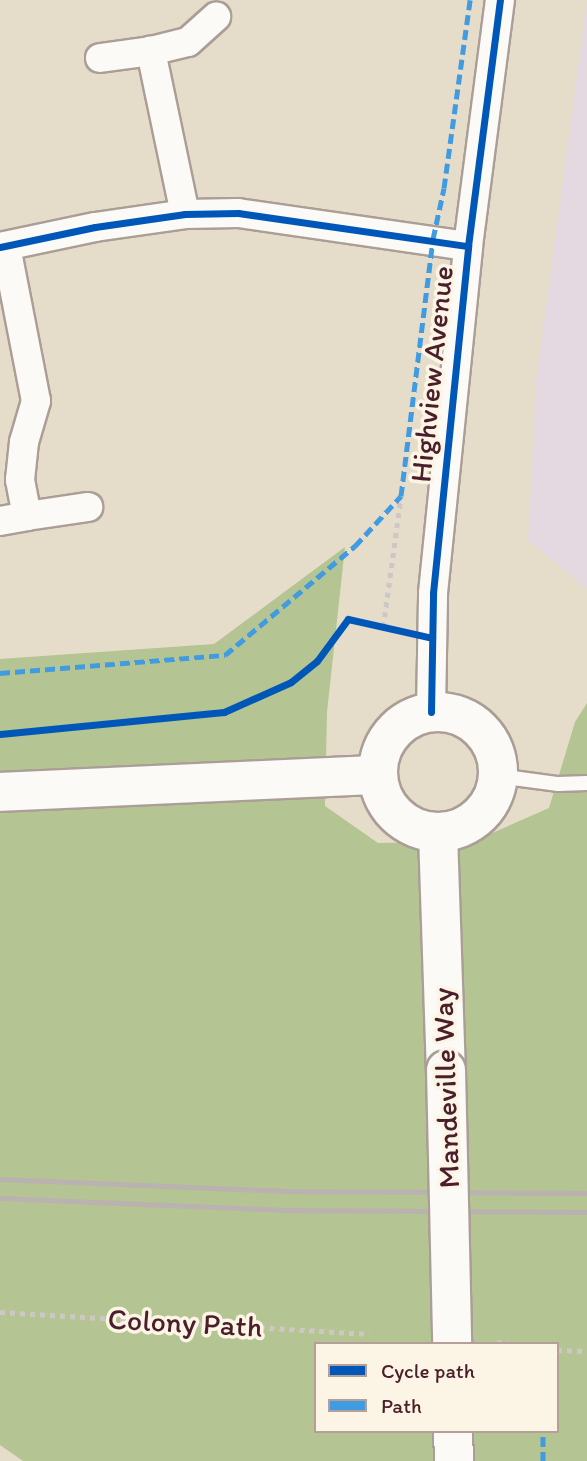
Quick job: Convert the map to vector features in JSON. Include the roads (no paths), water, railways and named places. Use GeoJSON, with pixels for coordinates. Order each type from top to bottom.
{"type":"FeatureCollection","features":[{"type":"Feature","properties":{"kind":"main road"},"geometry":{"type":"LineString","coordinates":[[431,712],[452,714],[480,729],[490,741],[498,761],[498,776],[490,804],[469,824],[438,833],[405,823],[386,803],[377,775],[385,743],[395,730],[407,721],[431,712]]}},
{"type":"Feature","properties":{"kind":"main road"},"geometry":{"type":"LineString","coordinates":[[0,792],[377,775]]}},
{"type":"Feature","properties":{"kind":"main road","name":"Mandeville Way"},"geometry":{"type":"LineString","coordinates":[[438,833],[452,1342]]}},
{"type":"Feature","properties":{"kind":"main road"},"geometry":{"type":"LineString","coordinates":[[453,1433],[454,1461]]}},
{"type":"Feature","properties":{"kind":"street","name":"Highview Avenue"},"geometry":{"type":"LineString","coordinates":[[431,712],[433,593],[467,246],[500,0]]}},
{"type":"Feature","properties":{"kind":"street"},"geometry":{"type":"LineString","coordinates":[[100,58],[151,51],[188,42],[216,17]]}},
{"type":"Feature","properties":{"kind":"street"},"geometry":{"type":"LineString","coordinates":[[151,51],[185,214]]}},
{"type":"Feature","properties":{"kind":"street"},"geometry":{"type":"LineString","coordinates":[[88,507],[13,518],[24,442],[36,401],[3,246],[95,227],[185,214],[238,213],[467,246]]}},
{"type":"Feature","properties":{"kind":"lane"},"geometry":{"type":"LineString","coordinates":[[498,776],[558,784],[587,783]]}},
{"type":"Feature","properties":{"kind":"railway"},"geometry":{"type":"LineString","coordinates":[[0,1179],[283,1191],[587,1193]]}},
{"type":"Feature","properties":{"kind":"railway"},"geometry":{"type":"LineString","coordinates":[[0,1198],[283,1210],[587,1212]]}}]}
